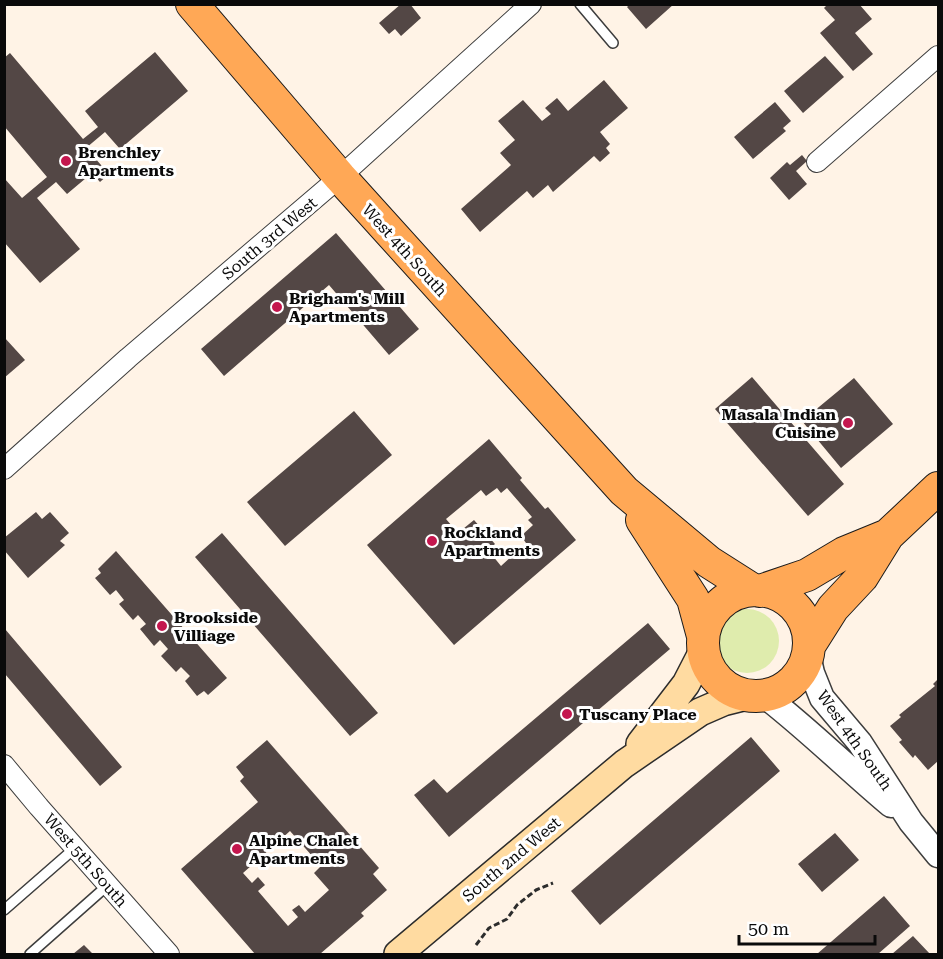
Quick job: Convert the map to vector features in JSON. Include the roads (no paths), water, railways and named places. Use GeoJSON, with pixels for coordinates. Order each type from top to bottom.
{"type":"FeatureCollection","features":[{"type":"Feature","properties":{"kind":"main road","name":"West 4th South"},"geometry":{"type":"LineString","coordinates":[[192,4],[340,177],[624,491],[709,562],[757,590]]}},
{"type":"Feature","properties":{"kind":"main road"},"geometry":{"type":"LineString","coordinates":[[888,535],[844,553],[807,575],[739,593],[715,609],[707,622],[703,644],[708,667],[718,681],[731,691],[756,696],[780,691],[793,682],[802,669],[808,650],[833,608],[862,577],[888,535],[939,488]]}},
{"type":"Feature","properties":{"kind":"main road","name":"West 4th South"},"geometry":{"type":"LineString","coordinates":[[624,491],[693,599],[703,644]]}},
{"type":"Feature","properties":{"kind":"main road"},"geometry":{"type":"LineString","coordinates":[[757,590],[774,593],[796,609],[808,633],[808,650]]}},
{"type":"Feature","properties":{"kind":"main road","name":"South 2nd West"},"geometry":{"type":"LineString","coordinates":[[624,764],[686,684],[703,644]]}},
{"type":"Feature","properties":{"kind":"main road","name":"South 2nd West"},"geometry":{"type":"LineString","coordinates":[[398,954],[624,764],[700,712],[723,702],[756,696]]}},
{"type":"Feature","properties":{"kind":"street","name":"South 3rd West"},"geometry":{"type":"LineString","coordinates":[[4,469],[128,358],[340,177],[531,4]]}},
{"type":"Feature","properties":{"kind":"street"},"geometry":{"type":"LineString","coordinates":[[817,162],[939,57]]}},
{"type":"Feature","properties":{"kind":"street","name":"West 4th South"},"geometry":{"type":"LineString","coordinates":[[808,650],[822,698],[860,743],[911,822],[939,855]]}},
{"type":"Feature","properties":{"kind":"street","name":"West 4th South"},"geometry":{"type":"LineString","coordinates":[[756,696],[911,822]]}},
{"type":"Feature","properties":{"kind":"street","name":"West 5th South"},"geometry":{"type":"LineString","coordinates":[[4,765],[168,954]]}},
{"type":"Feature","properties":{"kind":"lane"},"geometry":{"type":"LineString","coordinates":[[580,4],[613,43]]}},
{"type":"Feature","properties":{"kind":"lane"},"geometry":{"type":"LineString","coordinates":[[4,910],[75,848]]}},
{"type":"Feature","properties":{"kind":"lane"},"geometry":{"type":"LineString","coordinates":[[30,954],[108,885]]}},
{"type":"Feature","properties":{"kind":"place","name":"Brenchley Apartments"},"geometry":{"type":"Point","coordinates":[66,161]}},
{"type":"Feature","properties":{"kind":"place","name":"Brigham's Mill Apartments"},"geometry":{"type":"Point","coordinates":[277,307]}},
{"type":"Feature","properties":{"kind":"place","name":"Masala Indian Cuisine"},"geometry":{"type":"Point","coordinates":[848,423]}},
{"type":"Feature","properties":{"kind":"place","name":"Rockland Apartments"},"geometry":{"type":"Point","coordinates":[432,541]}},
{"type":"Feature","properties":{"kind":"place","name":"Brookside Villiage"},"geometry":{"type":"Point","coordinates":[162,626]}},
{"type":"Feature","properties":{"kind":"place","name":"Tuscany Place"},"geometry":{"type":"Point","coordinates":[567,714]}},
{"type":"Feature","properties":{"kind":"place","name":"Alpine Chalet Apartments"},"geometry":{"type":"Point","coordinates":[237,849]}}]}
